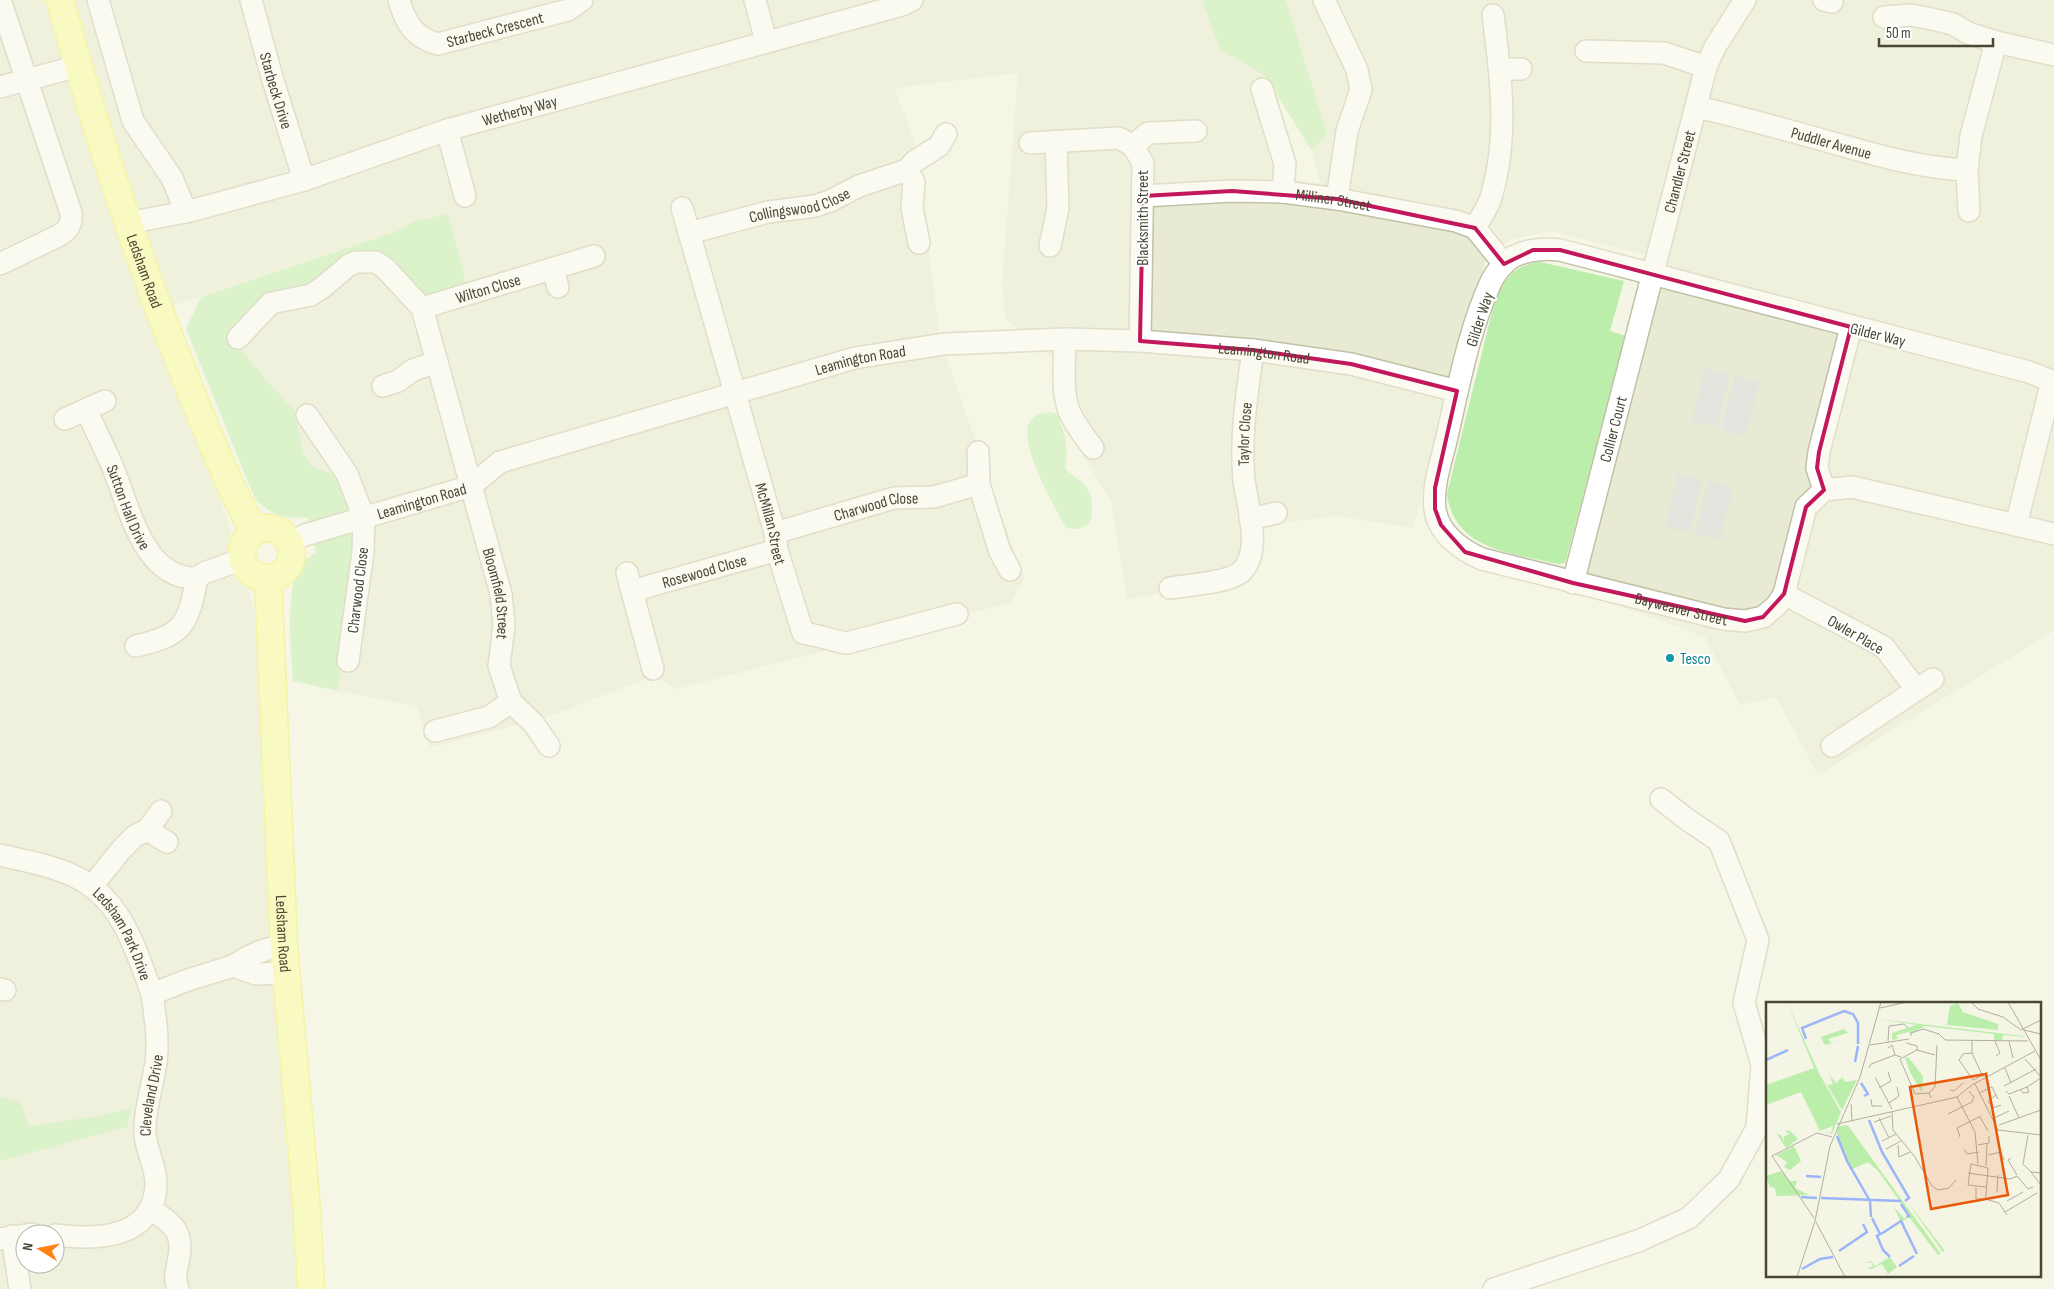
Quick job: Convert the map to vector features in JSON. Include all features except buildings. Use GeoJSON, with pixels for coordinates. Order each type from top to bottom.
{"type":"FeatureCollection","features":[{"type":"Feature","properties":{"kind":"main road","name":"Ledsham Road"},"geometry":{"type":"LineString","coordinates":[[60,0],[78,66],[144,272],[210,444],[254,532]]}},
{"type":"Feature","properties":{"kind":"main road"},"geometry":{"type":"LineString","coordinates":[[261,529],[275,529],[282,533],[290,542],[292,552],[287,567],[275,576],[268,578],[252,573],[243,559],[244,544],[254,532],[261,529]]}},
{"type":"Feature","properties":{"kind":"main road","name":"Ledsham Road"},"geometry":{"type":"LineString","coordinates":[[268,578],[284,946],[307,1211],[311,1289]]}},
{"type":"Feature","properties":{"kind":"street"},"geometry":{"type":"LineString","coordinates":[[0,0],[71,213],[72,223],[66,231],[58,236],[0,264]]}},
{"type":"Feature","properties":{"kind":"street"},"geometry":{"type":"LineString","coordinates":[[98,0],[133,121],[172,178],[186,212]]}},
{"type":"Feature","properties":{"kind":"street","name":"Starbeck Drive"},"geometry":{"type":"LineString","coordinates":[[250,0],[304,180]]}},
{"type":"Feature","properties":{"kind":"street","name":"Starbeck Crescent"},"geometry":{"type":"LineString","coordinates":[[399,0],[403,14],[413,31],[428,41],[438,44],[568,10],[582,0]]}},
{"type":"Feature","properties":{"kind":"street"},"geometry":{"type":"LineString","coordinates":[[754,0],[766,42]]}},
{"type":"Feature","properties":{"kind":"street","name":"Wetherby Way"},"geometry":{"type":"LineString","coordinates":[[127,223],[186,212],[304,180],[447,130],[902,5],[912,0]]}},
{"type":"Feature","properties":{"kind":"street"},"geometry":{"type":"LineString","coordinates":[[1324,0],[1357,70],[1361,90],[1347,131],[1336,199]]}},
{"type":"Feature","properties":{"kind":"street","name":"Chandler Street"},"geometry":{"type":"LineString","coordinates":[[1652,275],[1706,67],[1715,47],[1745,0]]}},
{"type":"Feature","properties":{"kind":"street"},"geometry":{"type":"LineString","coordinates":[[1493,15],[1500,69],[1502,123],[1498,168],[1491,199],[1475,228],[1504,264]]}},
{"type":"Feature","properties":{"kind":"street"},"geometry":{"type":"LineString","coordinates":[[1884,17],[1911,15],[1954,24],[1968,33],[1996,42],[2054,55]]}},
{"type":"Feature","properties":{"kind":"street"},"geometry":{"type":"LineString","coordinates":[[1969,212],[1967,170],[1971,136],[1996,42]]}},
{"type":"Feature","properties":{"kind":"street"},"geometry":{"type":"LineString","coordinates":[[1586,51],[1664,53],[1706,67]]}},
{"type":"Feature","properties":{"kind":"street"},"geometry":{"type":"LineString","coordinates":[[0,87],[78,66]]}},
{"type":"Feature","properties":{"kind":"street"},"geometry":{"type":"LineString","coordinates":[[1500,69],[1521,69]]}},
{"type":"Feature","properties":{"kind":"street"},"geometry":{"type":"LineString","coordinates":[[1262,89],[1286,164],[1282,192]]}},
{"type":"Feature","properties":{"kind":"street","name":"Puddler Avenue"},"geometry":{"type":"LineString","coordinates":[[1697,107],[1746,118],[1907,164],[1967,170]]}},
{"type":"Feature","properties":{"kind":"street"},"geometry":{"type":"LineString","coordinates":[[447,130],[465,196]]}},
{"type":"Feature","properties":{"kind":"street"},"geometry":{"type":"LineString","coordinates":[[1132,146],[1148,133],[1196,131]]}},
{"type":"Feature","properties":{"kind":"street","name":"Collingswood Close"},"geometry":{"type":"LineString","coordinates":[[689,233],[768,212],[815,206],[830,201],[860,186],[907,170],[915,161],[939,146],[946,134]]}},
{"type":"Feature","properties":{"kind":"street","name":"Blacksmith Street"},"geometry":{"type":"LineString","coordinates":[[1030,142],[1119,138],[1132,146],[1143,163],[1140,341]]}},
{"type":"Feature","properties":{"kind":"street"},"geometry":{"type":"LineString","coordinates":[[1050,246],[1058,208],[1056,141]]}},
{"type":"Feature","properties":{"kind":"street"},"geometry":{"type":"LineString","coordinates":[[907,170],[914,182],[912,208],[919,243]]}},
{"type":"Feature","properties":{"kind":"street","name":"Milliner Street"},"geometry":{"type":"LineString","coordinates":[[1143,196],[1232,191],[1282,192],[1336,199],[1456,221],[1475,228]]}},
{"type":"Feature","properties":{"kind":"street"},"geometry":{"type":"LineString","coordinates":[[682,208],[735,394]]}},
{"type":"Feature","properties":{"kind":"street","name":"Gilder Way"},"geometry":{"type":"LineString","coordinates":[[1457,391],[1479,312],[1491,282],[1504,264],[1516,256],[1546,248],[1560,250],[2053,379],[2016,525]]}},
{"type":"Feature","properties":{"kind":"street","name":"Wilton Close"},"geometry":{"type":"LineString","coordinates":[[422,308],[556,278],[594,256]]}},
{"type":"Feature","properties":{"kind":"street"},"geometry":{"type":"LineString","coordinates":[[238,338],[271,303],[311,295],[324,288],[349,265],[356,262],[376,262],[385,268],[422,308],[471,486]]}},
{"type":"Feature","properties":{"kind":"street","name":"Collier Court"},"geometry":{"type":"LineString","coordinates":[[1573,583],[1652,275]]}},
{"type":"Feature","properties":{"kind":"street"},"geometry":{"type":"LineString","coordinates":[[1851,327],[1818,460],[1817,468],[1824,490],[1852,487],[2054,534]]}},
{"type":"Feature","properties":{"kind":"street"},"geometry":{"type":"LineString","coordinates":[[1066,339],[1068,409],[1076,426],[1093,448]]}},
{"type":"Feature","properties":{"kind":"street","name":"Leamington Road"},"geometry":{"type":"LineString","coordinates":[[290,542],[471,486],[500,462],[735,394],[779,378],[855,358],[910,348],[944,344],[1066,339],[1140,341],[1253,350],[1351,364],[1457,391]]}},
{"type":"Feature","properties":{"kind":"street","name":"Taylor Close"},"geometry":{"type":"LineString","coordinates":[[1170,588],[1228,578],[1241,572],[1251,552],[1253,536],[1244,479],[1243,445],[1253,350]]}},
{"type":"Feature","properties":{"kind":"street"},"geometry":{"type":"LineString","coordinates":[[383,386],[398,381],[413,370],[437,362]]}},
{"type":"Feature","properties":{"kind":"street","name":"Bayweaver Street"},"geometry":{"type":"LineString","coordinates":[[1457,391],[1435,488],[1435,509],[1441,525],[1451,539],[1465,552],[1482,559],[1723,619],[1745,621],[1763,617],[1784,594],[1806,507],[1824,490]]}},
{"type":"Feature","properties":{"kind":"street","name":"McMillan Street"},"geometry":{"type":"LineString","coordinates":[[735,394],[803,633],[822,635],[834,641],[847,643],[957,614]]}},
{"type":"Feature","properties":{"kind":"street"},"geometry":{"type":"LineString","coordinates":[[65,419],[106,401]]}},
{"type":"Feature","properties":{"kind":"street","name":"Sutton Hall Drive"},"geometry":{"type":"LineString","coordinates":[[86,410],[115,472],[135,527],[154,559],[177,575],[184,578],[196,578]]}},
{"type":"Feature","properties":{"kind":"street","name":"Charwood Close"},"geometry":{"type":"LineString","coordinates":[[307,415],[347,474],[364,518],[363,552],[348,661]]}},
{"type":"Feature","properties":{"kind":"street"},"geometry":{"type":"LineString","coordinates":[[978,452],[979,484],[1000,552],[1010,570]]}},
{"type":"Feature","properties":{"kind":"street","name":"Charwood Close"},"geometry":{"type":"LineString","coordinates":[[776,542],[894,498],[934,497],[979,484]]}},
{"type":"Feature","properties":{"kind":"street","name":"Bloomfield Street"},"geometry":{"type":"LineString","coordinates":[[471,486],[501,594],[504,625],[499,666],[511,702],[534,724],[549,746]]}},
{"type":"Feature","properties":{"kind":"street"},"geometry":{"type":"LineString","coordinates":[[1250,518],[1276,513]]}},
{"type":"Feature","properties":{"kind":"street","name":"Rosewood Close"},"geometry":{"type":"LineString","coordinates":[[653,669],[632,591],[776,542]]}},
{"type":"Feature","properties":{"kind":"street"},"geometry":{"type":"LineString","coordinates":[[136,646],[157,634],[174,634],[185,622],[196,578],[204,573],[243,559]]}},
{"type":"Feature","properties":{"kind":"street","name":"Owler Place"},"geometry":{"type":"LineString","coordinates":[[1784,594],[1884,647],[1924,684],[1832,746]]}},
{"type":"Feature","properties":{"kind":"street"},"geometry":{"type":"LineString","coordinates":[[435,731],[489,717],[511,702]]}},
{"type":"Feature","properties":{"kind":"street"},"geometry":{"type":"LineString","coordinates":[[1494,1289],[1638,1241],[1688,1218],[1729,1179],[1757,1128],[1762,1065],[1744,1003],[1758,940],[1719,840],[1685,818],[1661,799]]}},
{"type":"Feature","properties":{"kind":"street"},"geometry":{"type":"LineString","coordinates":[[92,886],[121,850],[135,836],[147,830],[161,811]]}},
{"type":"Feature","properties":{"kind":"street"},"geometry":{"type":"LineString","coordinates":[[147,830],[167,842]]}},
{"type":"Feature","properties":{"kind":"street","name":"Ledsham Park Drive"},"geometry":{"type":"LineString","coordinates":[[0,855],[46,866],[73,876],[92,886],[106,899],[121,918],[140,959],[152,994],[188,980],[234,966],[247,956],[268,947],[284,946]]}},
{"type":"Feature","properties":{"kind":"street"},"geometry":{"type":"LineString","coordinates":[[234,966],[256,974],[286,973]]}},
{"type":"Feature","properties":{"kind":"street","name":"Cleveland Drive"},"geometry":{"type":"LineString","coordinates":[[150,1209],[156,1184],[144,1130],[146,1107],[156,1061],[157,1027],[152,994]]}},
{"type":"Feature","properties":{"kind":"street"},"geometry":{"type":"LineString","coordinates":[[65,1235],[108,1237],[139,1222],[150,1209],[170,1222],[177,1231],[180,1250],[175,1277],[178,1289]]}},
{"type":"Feature","properties":{"kind":"street"},"geometry":{"type":"LineString","coordinates":[[19,1274],[20,1289]]}},
{"type":"Feature","properties":{"kind":"highlighted area"},"geometry":{"type":"Polygon","coordinates":[[[1232,191],[1337,199],[1475,228],[1504,264],[1533,250],[1560,250],[1851,327],[1819,452],[1817,468],[1824,490],[1806,507],[1784,594],[1763,617],[1745,621],[1573,583],[1465,552],[1441,525],[1435,509],[1435,488],[1457,391],[1351,364],[1253,350],[1140,341],[1143,196],[1232,191]]]}},
{"type":"Feature","properties":{"kind":"shaded area"},"geometry":{"type":"Polygon","coordinates":[[[0,0],[1202,0],[1220,49],[1265,76],[1296,180],[1320,183],[1312,151],[1327,134],[1286,0],[2054,0],[2054,631],[1818,775],[1776,697],[1740,705],[1705,637],[1581,592],[1667,261],[1551,231],[1509,240],[1485,262],[1413,528],[1337,516],[1262,525],[1250,578],[1127,599],[1112,504],[1074,440],[1059,364],[1005,318],[1002,284],[1018,73],[895,88],[916,149],[940,339],[1024,579],[1010,603],[677,689],[654,676],[544,718],[431,748],[417,706],[338,691],[357,545],[334,474],[313,467],[303,454],[295,412],[230,338],[448,214],[412,222],[397,231],[157,311],[240,558],[253,604],[263,683],[305,1289],[0,1289],[0,0]]]}},
{"type":"Feature","properties":{"kind":"shaded area"},"geometry":{"type":"Polygon","coordinates":[[[1704,368],[1730,374],[1717,427],[1692,421],[1704,368]]]}},
{"type":"Feature","properties":{"kind":"shaded area"},"geometry":{"type":"Polygon","coordinates":[[[1734,376],[1760,382],[1746,436],[1721,430],[1734,376]]]}},
{"type":"Feature","properties":{"kind":"shaded area"},"geometry":{"type":"Polygon","coordinates":[[[1678,473],[1703,479],[1690,533],[1665,527],[1678,473]]]}},
{"type":"Feature","properties":{"kind":"shaded area"},"geometry":{"type":"Polygon","coordinates":[[[1708,480],[1733,486],[1720,540],[1695,534],[1708,480]]]}},
{"type":"Feature","properties":{"kind":"green space"},"geometry":{"type":"Polygon","coordinates":[[[1202,0],[1286,0],[1327,134],[1312,151],[1265,76],[1220,49],[1202,0]]]}},
{"type":"Feature","properties":{"kind":"green space"},"geometry":{"type":"Polygon","coordinates":[[[448,214],[467,286],[428,298],[381,253],[230,338],[295,412],[303,454],[313,467],[334,474],[346,502],[357,545],[338,691],[293,681],[290,619],[293,585],[297,572],[303,562],[316,553],[307,517],[285,517],[273,513],[255,499],[186,329],[201,297],[397,231],[412,222],[448,214]]]}},
{"type":"Feature","properties":{"kind":"green space"},"geometry":{"type":"Polygon","coordinates":[[[1540,262],[1624,281],[1610,331],[1626,336],[1565,563],[1558,564],[1504,552],[1473,538],[1461,527],[1452,513],[1447,494],[1496,296],[1514,272],[1524,266],[1540,262]]]}},
{"type":"Feature","properties":{"kind":"green space"},"geometry":{"type":"Polygon","coordinates":[[[1052,412],[1058,415],[1064,435],[1067,453],[1065,468],[1084,484],[1090,492],[1092,508],[1090,523],[1079,529],[1066,528],[1040,477],[1029,446],[1027,433],[1031,420],[1039,414],[1052,412]]]}},
{"type":"Feature","properties":{"kind":"green space"},"geometry":{"type":"Polygon","coordinates":[[[0,1097],[20,1102],[29,1126],[92,1117],[132,1108],[127,1127],[0,1161],[0,1097]]]}},
{"type":"Feature","properties":{"kind":"place","name":"Tesco"},"geometry":{"type":"Point","coordinates":[1670,658]}}]}
